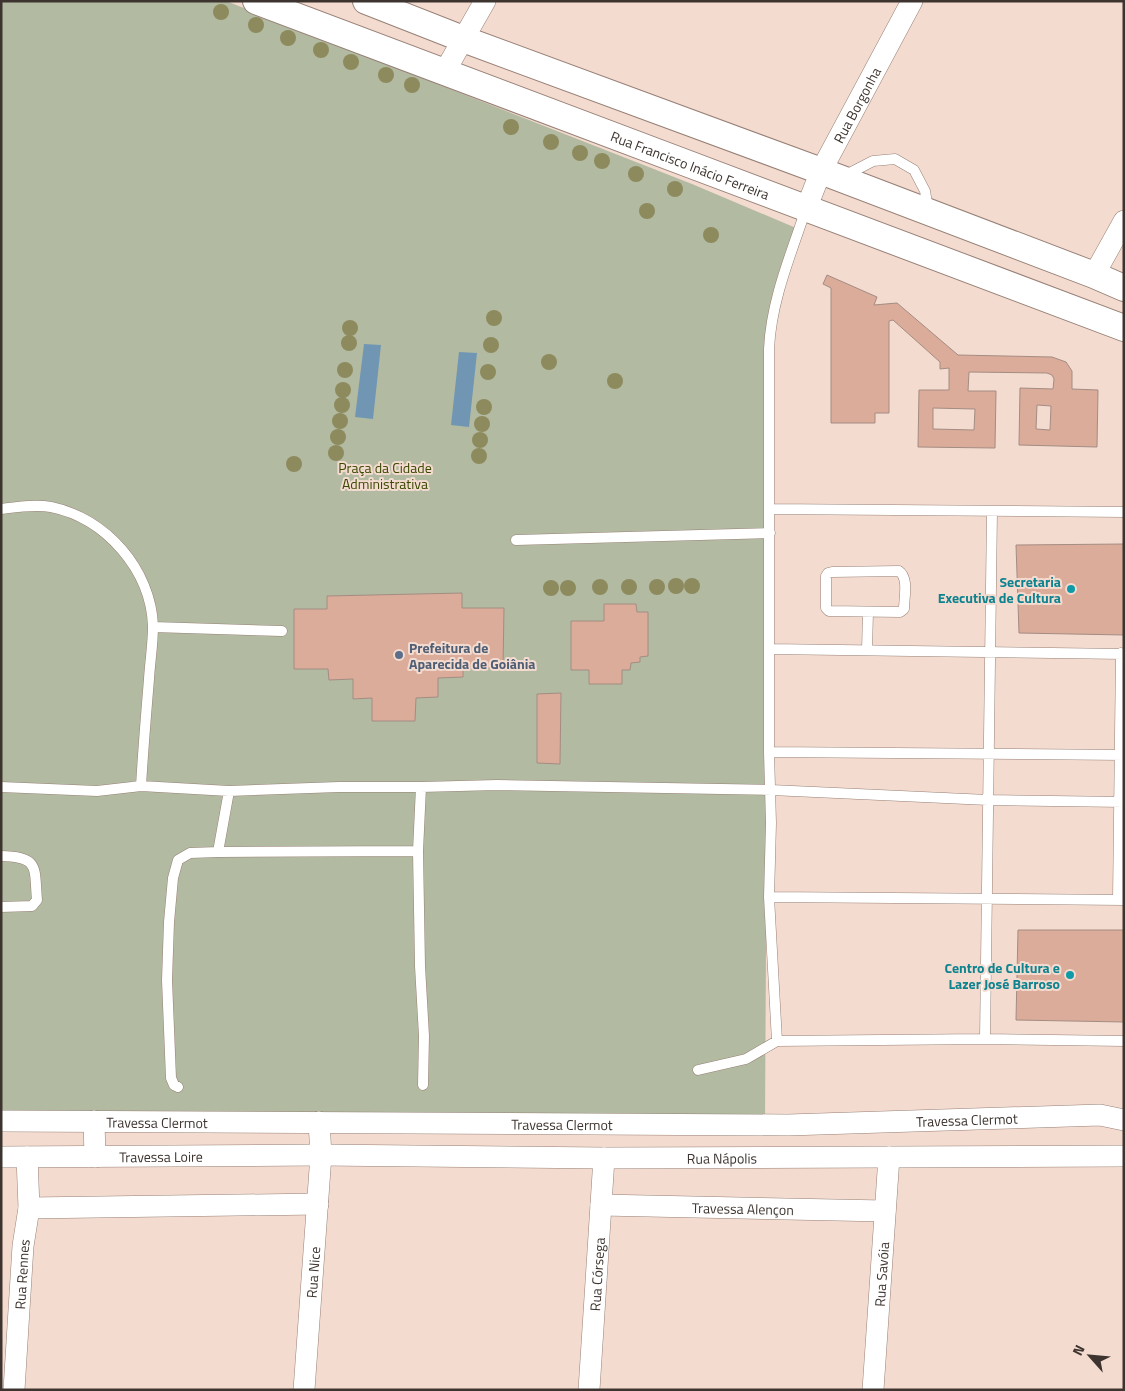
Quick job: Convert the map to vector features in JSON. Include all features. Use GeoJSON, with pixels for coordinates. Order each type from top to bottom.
{"type":"FeatureCollection","features":[{"type":"Feature","properties":{"kind":"street","name":"Rua Francisco Inácio Ferreira"},"geometry":{"type":"LineString","coordinates":[[256,1],[1124,328]]}},
{"type":"Feature","properties":{"kind":"street"},"geometry":{"type":"LineString","coordinates":[[366,1],[463,39],[929,212],[1124,288]]}},
{"type":"Feature","properties":{"kind":"street"},"geometry":{"type":"LineString","coordinates":[[445,71],[485,1]]}},
{"type":"Feature","properties":{"kind":"street","name":"Rua Borgonha"},"geometry":{"type":"LineString","coordinates":[[806,209],[830,175],[912,1]]}},
{"type":"Feature","properties":{"kind":"street"},"geometry":{"type":"LineString","coordinates":[[1094,275],[1124,221]]}},
{"type":"Feature","properties":{"kind":"street","name":"Travessa Clermot"},"geometry":{"type":"LineString","coordinates":[[1,1121],[788,1125],[1100,1115],[1124,1120]]}},
{"type":"Feature","properties":{"kind":"street"},"geometry":{"type":"LineString","coordinates":[[94,1122],[95,1157]]}},
{"type":"Feature","properties":{"kind":"street","name":"Rua Nice"},"geometry":{"type":"LineString","coordinates":[[304,1390],[321,1156],[319,1122]]}},
{"type":"Feature","properties":{"kind":"street","name":"Travessa Loire"},"geometry":{"type":"LineString","coordinates":[[1,1157],[321,1156]]}},
{"type":"Feature","properties":{"kind":"street","name":"Rua Nápolis"},"geometry":{"type":"LineString","coordinates":[[321,1156],[604,1158],[1124,1156]]}},
{"type":"Feature","properties":{"kind":"street","name":"Rua Rennes"},"geometry":{"type":"LineString","coordinates":[[14,1390],[24,1246],[29,1208],[27,1157]]}},
{"type":"Feature","properties":{"kind":"street","name":"Rua Savóia"},"geometry":{"type":"LineString","coordinates":[[874,1390],[889,1157]]}},
{"type":"Feature","properties":{"kind":"street","name":"Rua Córsega"},"geometry":{"type":"LineString","coordinates":[[588,1390],[604,1158]]}},
{"type":"Feature","properties":{"kind":"street"},"geometry":{"type":"LineString","coordinates":[[29,1208],[318,1204]]}},
{"type":"Feature","properties":{"kind":"street","name":"Travessa Alençon"},"geometry":{"type":"LineString","coordinates":[[601,1205],[886,1211]]}},
{"type":"Feature","properties":{"kind":"lane"},"geometry":{"type":"LineString","coordinates":[[830,175],[873,161],[895,160],[914,170],[925,191],[929,212]]}},
{"type":"Feature","properties":{"kind":"lane"},"geometry":{"type":"LineString","coordinates":[[777,1041],[769,896],[772,823],[769,752],[770,330],[776,302],[806,209]]}},
{"type":"Feature","properties":{"kind":"lane"},"geometry":{"type":"LineString","coordinates":[[1,509],[36,506],[49,507],[66,511],[83,519],[110,537],[134,565],[143,581],[150,606],[153,627],[141,786]]}},
{"type":"Feature","properties":{"kind":"lane"},"geometry":{"type":"LineString","coordinates":[[769,509],[1124,512]]}},
{"type":"Feature","properties":{"kind":"lane"},"geometry":{"type":"LineString","coordinates":[[985,1039],[992,511]]}},
{"type":"Feature","properties":{"kind":"lane"},"geometry":{"type":"LineString","coordinates":[[516,540],[770,533]]}},
{"type":"Feature","properties":{"kind":"lane"},"geometry":{"type":"LineString","coordinates":[[899,571],[902,573],[904,579],[904,608],[902,611],[868,612],[829,611],[826,608],[826,576],[828,573],[899,571]]}},
{"type":"Feature","properties":{"kind":"lane"},"geometry":{"type":"LineString","coordinates":[[867,650],[868,612]]}},
{"type":"Feature","properties":{"kind":"lane"},"geometry":{"type":"LineString","coordinates":[[153,627],[282,631]]}},
{"type":"Feature","properties":{"kind":"lane"},"geometry":{"type":"LineString","coordinates":[[769,649],[1122,654],[1121,900],[769,896]]}},
{"type":"Feature","properties":{"kind":"lane"},"geometry":{"type":"LineString","coordinates":[[769,752],[1122,755]]}},
{"type":"Feature","properties":{"kind":"lane"},"geometry":{"type":"LineString","coordinates":[[1,787],[98,791],[141,786],[228,791],[338,787],[497,785],[771,790],[988,800],[1121,802]]}},
{"type":"Feature","properties":{"kind":"lane"},"geometry":{"type":"LineString","coordinates":[[421,787],[418,851],[420,966],[424,1036],[423,1085]]}},
{"type":"Feature","properties":{"kind":"lane"},"geometry":{"type":"LineString","coordinates":[[218,852],[228,791]]}},
{"type":"Feature","properties":{"kind":"lane"},"geometry":{"type":"LineString","coordinates":[[178,1087],[174,1085],[171,1078],[167,980],[173,878],[178,860],[190,853],[418,851]]}},
{"type":"Feature","properties":{"kind":"lane"},"geometry":{"type":"LineString","coordinates":[[1,856],[17,856],[29,861],[34,867],[37,900],[32,906],[1,907]]}},
{"type":"Feature","properties":{"kind":"lane"},"geometry":{"type":"LineString","coordinates":[[698,1070],[746,1059],[777,1041],[985,1039],[1124,1041]]}},
{"type":"Feature","properties":{"kind":"green space","name":"Praça da Cidade Administrativa"},"geometry":{"type":"Polygon","coordinates":[[[1,1],[226,1],[692,184],[796,228],[778,283],[769,412],[765,1124],[1,1122],[1,1]]]}},
{"type":"Feature","properties":{"kind":"water"},"geometry":{"type":"Polygon","coordinates":[[[364,344],[381,345],[373,419],[355,417],[364,344]]]}},
{"type":"Feature","properties":{"kind":"water"},"geometry":{"type":"Polygon","coordinates":[[[459,352],[477,353],[469,427],[451,425],[459,352]]]}},
{"type":"Feature","properties":{"kind":"building"},"geometry":{"type":"Polygon","coordinates":[[[827,275],[877,297],[874,305],[897,303],[958,355],[1052,357],[1066,362],[1072,371],[1072,389],[1098,390],[1097,447],[1019,445],[1020,388],[1053,389],[1054,379],[1052,375],[1047,373],[969,372],[968,391],[996,391],[995,448],[918,447],[919,390],[949,390],[949,368],[940,369],[940,362],[893,320],[889,321],[889,413],[875,413],[875,423],[831,423],[831,288],[823,284],[827,275]],[[1037,405],[1036,429],[1050,430],[1051,406],[1037,405]],[[933,408],[933,429],[974,430],[975,409],[933,408]]]}},
{"type":"Feature","properties":{"kind":"building","name":"Secretaria Executiva de Cultura"},"geometry":{"type":"Polygon","coordinates":[[[1124,544],[1124,635],[1019,633],[1016,545],[1124,544]]]}},
{"type":"Feature","properties":{"kind":"building","name":"Prefeitura de Aparecida de Goiânia"},"geometry":{"type":"Polygon","coordinates":[[[462,593],[462,608],[504,608],[503,668],[463,668],[463,677],[438,678],[438,697],[416,698],[415,721],[372,721],[372,698],[353,699],[353,679],[329,680],[328,669],[294,669],[294,609],[327,609],[327,596],[462,593]]]}},
{"type":"Feature","properties":{"kind":"building"},"geometry":{"type":"Polygon","coordinates":[[[604,604],[636,604],[637,612],[648,612],[648,656],[640,657],[640,662],[631,663],[630,670],[622,670],[622,684],[589,684],[589,670],[571,670],[571,621],[604,621],[604,604]]]}},
{"type":"Feature","properties":{"kind":"building"},"geometry":{"type":"Polygon","coordinates":[[[561,693],[560,764],[537,763],[537,694],[561,693]]]}},
{"type":"Feature","properties":{"kind":"building","name":"Centro de Cultura e Lazer José Barroso"},"geometry":{"type":"Polygon","coordinates":[[[1018,930],[1124,930],[1124,1022],[1016,1020],[1018,930]]]}},
{"type":"Feature","properties":{"kind":"place","name":"Secretaria Executiva de Cultura"},"geometry":{"type":"Point","coordinates":[1071,589]}},
{"type":"Feature","properties":{"kind":"place","name":"Prefeitura de Aparecida de Goiânia"},"geometry":{"type":"Point","coordinates":[399,655]}},
{"type":"Feature","properties":{"kind":"place","name":"Centro de Cultura e Lazer José Barroso"},"geometry":{"type":"Point","coordinates":[1070,975]}}]}
